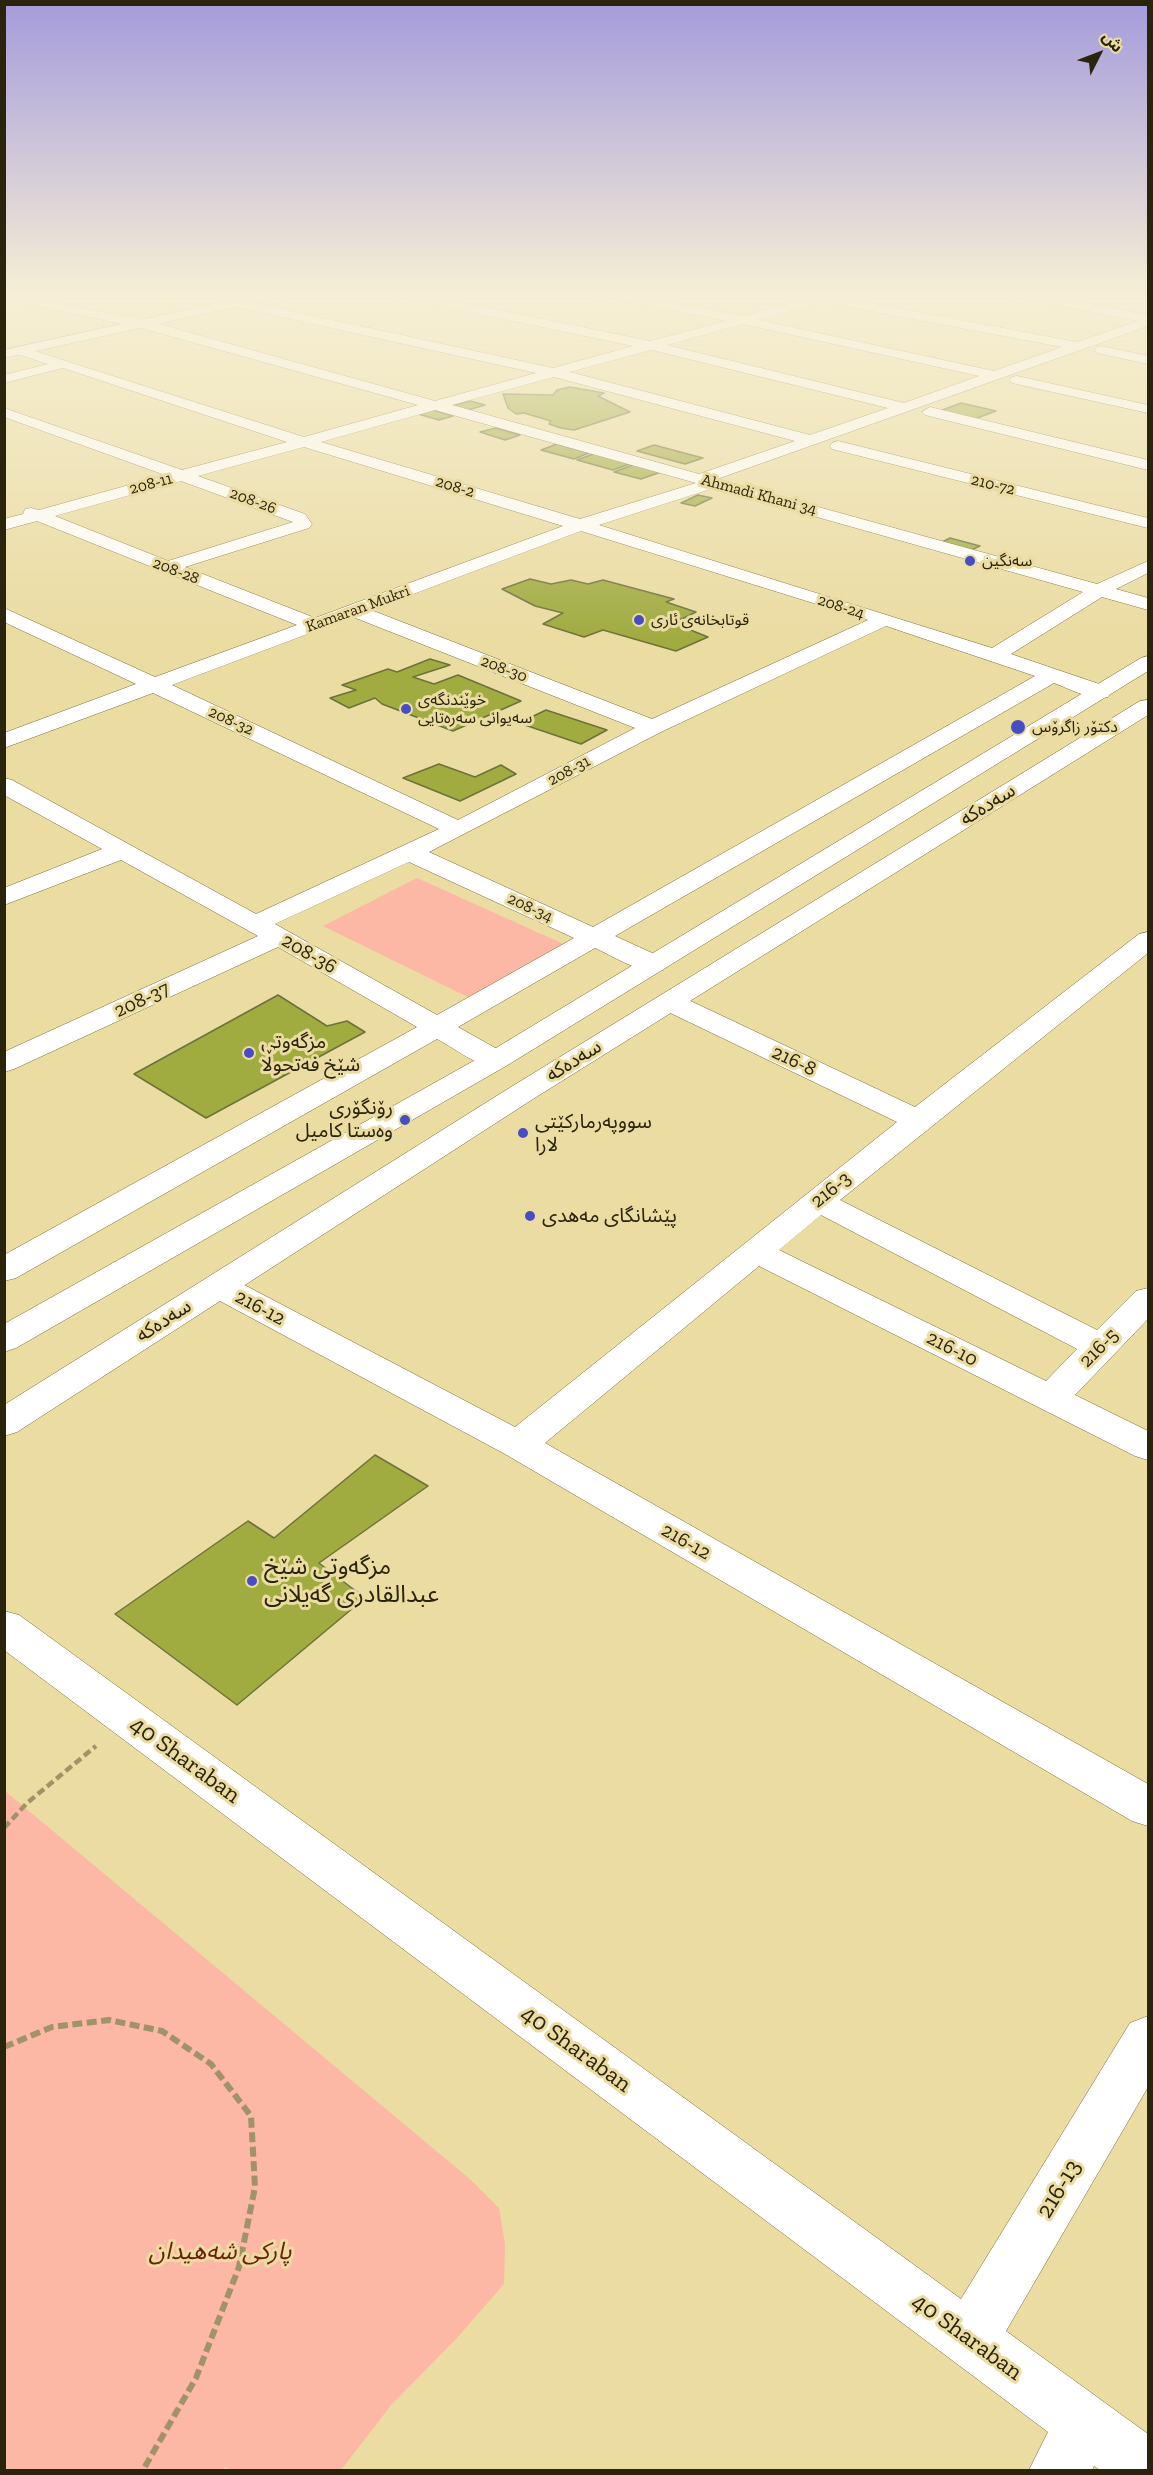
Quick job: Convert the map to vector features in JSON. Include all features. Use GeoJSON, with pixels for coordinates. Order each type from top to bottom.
{"type":"FeatureCollection","features":[{"type":"Feature","properties":{"kind":"street","name":"208-2"},"geometry":{"type":"LineString","coordinates":[[199,408],[581,525]]}},
{"type":"Feature","properties":{"kind":"street","name":"208-11"},"geometry":{"type":"LineString","coordinates":[[4,525],[431,408]]}},
{"type":"Feature","properties":{"kind":"street","name":"Ahmadi Khani 34"},"geometry":{"type":"LineString","coordinates":[[441,408],[1149,604]]}},
{"type":"Feature","properties":{"kind":"street"},"geometry":{"type":"LineString","coordinates":[[687,408],[811,440]]}},
{"type":"Feature","properties":{"kind":"street","name":"Kamaran Mukri"},"geometry":{"type":"LineString","coordinates":[[4,741],[581,525],[714,483],[811,440],[902,408]]}},
{"type":"Feature","properties":{"kind":"street"},"geometry":{"type":"LineString","coordinates":[[783,466],[943,408]]}},
{"type":"Feature","properties":{"kind":"street"},"geometry":{"type":"LineString","coordinates":[[4,412],[183,476]]}},
{"type":"Feature","properties":{"kind":"street"},"geometry":{"type":"LineString","coordinates":[[930,412],[1149,465]]}},
{"type":"Feature","properties":{"kind":"street","name":"210-72"},"geometry":{"type":"LineString","coordinates":[[838,446],[1149,524]]}},
{"type":"Feature","properties":{"kind":"street","name":"208-26"},"geometry":{"type":"LineString","coordinates":[[166,567],[303,524],[299,518],[183,476]]}},
{"type":"Feature","properties":{"kind":"street","name":"Kamaran Mukri"},"geometry":{"type":"LineString","coordinates":[[714,483],[750,478]]}},
{"type":"Feature","properties":{"kind":"street","name":"208-28"},"geometry":{"type":"LineString","coordinates":[[13,505],[315,625]]}},
{"type":"Feature","properties":{"kind":"street","name":"208-24"},"geometry":{"type":"LineString","coordinates":[[581,525],[995,655],[1100,692]]}},
{"type":"Feature","properties":{"kind":"street"},"geometry":{"type":"LineString","coordinates":[[995,655],[1100,590],[1149,566]]}},
{"type":"Feature","properties":{"kind":"street","name":"208-30"},"geometry":{"type":"LineString","coordinates":[[355,611],[654,727]]}},
{"type":"Feature","properties":{"kind":"street","name":"208-32"},"geometry":{"type":"LineString","coordinates":[[4,614],[458,829]]}},
{"type":"Feature","properties":{"kind":"street","name":"208-31"},"geometry":{"type":"LineString","coordinates":[[255,924],[458,829],[654,727],[884,620]]}},
{"type":"Feature","properties":{"kind":"street","name":"سەدەکە"},"geometry":{"type":"LineString","coordinates":[[4,1340],[496,1060],[1149,662]]}},
{"type":"Feature","properties":{"kind":"street"},"geometry":{"type":"LineString","coordinates":[[4,1270],[437,1027],[1053,675]]}},
{"type":"Feature","properties":{"kind":"street","name":"سەدەکە"},"geometry":{"type":"LineString","coordinates":[[4,1423],[670,1002],[1149,706]]}},
{"type":"Feature","properties":{"kind":"street","name":"208-36"},"geometry":{"type":"LineString","coordinates":[[4,785],[496,1060]]}},
{"type":"Feature","properties":{"kind":"street"},"geometry":{"type":"LineString","coordinates":[[852,843],[870,854],[898,860]]}},
{"type":"Feature","properties":{"kind":"street"},"geometry":{"type":"LineString","coordinates":[[4,897],[120,850]]}},
{"type":"Feature","properties":{"kind":"street","name":"208-34"},"geometry":{"type":"LineString","coordinates":[[408,852],[653,964]]}},
{"type":"Feature","properties":{"kind":"street"},"geometry":{"type":"LineString","coordinates":[[799,875],[827,881],[849,891]]}},
{"type":"Feature","properties":{"kind":"street","name":"208-37"},"geometry":{"type":"LineString","coordinates":[[4,1063],[279,937]]}},
{"type":"Feature","properties":{"kind":"street","name":"216-3"},"geometry":{"type":"LineString","coordinates":[[518,1445],[918,1120],[1149,940]]}},
{"type":"Feature","properties":{"kind":"street","name":"216-8"},"geometry":{"type":"LineString","coordinates":[[670,1002],[918,1120]]}},
{"type":"Feature","properties":{"kind":"street"},"geometry":{"type":"LineString","coordinates":[[818,1201],[1101,1347]]}},
{"type":"Feature","properties":{"kind":"street","name":"216-10"},"geometry":{"type":"LineString","coordinates":[[755,1251],[1149,1447]]}},
{"type":"Feature","properties":{"kind":"street","name":"216-12"},"geometry":{"type":"LineString","coordinates":[[219,1286],[518,1445],[1149,1808]]}},
{"type":"Feature","properties":{"kind":"street","name":"216-5"},"geometry":{"type":"LineString","coordinates":[[1050,1398],[1149,1299]]}},
{"type":"Feature","properties":{"kind":"street","name":"40 Sharaban"},"geometry":{"type":"LineString","coordinates":[[4,1627],[969,2339],[1072,2448],[1148,2470]]}},
{"type":"Feature","properties":{"kind":"street","name":"216-13"},"geometry":{"type":"LineString","coordinates":[[969,2339],[1149,2040]]}},
{"type":"Feature","properties":{"kind":"path"},"geometry":{"type":"LineString","coordinates":[[4,1828],[27,1803],[130,1719]]}},
{"type":"Feature","properties":{"kind":"path"},"geometry":{"type":"LineString","coordinates":[[4,2047],[52,2027],[109,2020],[162,2031],[211,2064],[251,2116],[255,2187],[239,2267],[196,2378],[142,2470]]}},
{"type":"Feature","properties":{"kind":"green space"},"geometry":{"type":"Polygon","coordinates":[[[417,878],[570,947],[476,1001],[323,926],[417,878]]]}},
{"type":"Feature","properties":{"kind":"green space","name":"پارکی شەهیدان"},"geometry":{"type":"Polygon","coordinates":[[[5,1791],[471,2180],[499,2208],[505,2244],[504,2284],[456,2339],[392,2404],[341,2470],[231,2470],[225,2467],[222,2470],[5,2470],[5,1791]]]}},
{"type":"Feature","properties":{"kind":"building"},"geometry":{"type":"Polygon","coordinates":[[[458,408],[476,408],[468,410],[458,408]]]}},
{"type":"Feature","properties":{"kind":"building"},"geometry":{"type":"Polygon","coordinates":[[[508,408],[621,408],[630,412],[574,430],[549,424],[551,421],[524,413],[516,414],[508,408]]]}},
{"type":"Feature","properties":{"kind":"building"},"geometry":{"type":"Polygon","coordinates":[[[949,408],[981,408],[996,411],[972,420],[937,412],[949,408]]]}},
{"type":"Feature","properties":{"kind":"building"},"geometry":{"type":"Polygon","coordinates":[[[433,410],[453,416],[439,420],[418,414],[433,410]]]}},
{"type":"Feature","properties":{"kind":"building"},"geometry":{"type":"Polygon","coordinates":[[[496,428],[520,435],[505,440],[480,432],[496,428]]]}},
{"type":"Feature","properties":{"kind":"building"},"geometry":{"type":"Polygon","coordinates":[[[557,444],[589,453],[574,459],[541,450],[557,444]]]}},
{"type":"Feature","properties":{"kind":"building"},"geometry":{"type":"Polygon","coordinates":[[[654,445],[703,458],[685,464],[637,451],[654,445]]]}},
{"type":"Feature","properties":{"kind":"building"},"geometry":{"type":"Polygon","coordinates":[[[596,453],[632,463],[613,470],[577,460],[596,453]]]}},
{"type":"Feature","properties":{"kind":"building"},"geometry":{"type":"Polygon","coordinates":[[[638,463],[664,471],[641,479],[614,472],[638,463]]]}},
{"type":"Feature","properties":{"kind":"building"},"geometry":{"type":"Polygon","coordinates":[[[698,495],[712,498],[695,506],[681,503],[698,495]]]}},
{"type":"Feature","properties":{"kind":"building"},"geometry":{"type":"Polygon","coordinates":[[[950,538],[980,546],[969,551],[940,543],[950,538]]]}},
{"type":"Feature","properties":{"kind":"building"},"geometry":{"type":"Polygon","coordinates":[[[530,579],[551,584],[571,580],[588,584],[603,580],[674,599],[666,602],[696,612],[682,619],[668,621],[708,637],[676,651],[603,630],[584,637],[543,624],[563,613],[535,606],[502,589],[530,579]]]}},
{"type":"Feature","properties":{"kind":"building"},"geometry":{"type":"Polygon","coordinates":[[[430,659],[450,665],[413,677],[434,684],[458,675],[521,701],[453,731],[382,704],[375,698],[349,708],[330,698],[356,690],[342,685],[388,669],[397,672],[430,659]]]}},
{"type":"Feature","properties":{"kind":"building"},"geometry":{"type":"Polygon","coordinates":[[[546,710],[607,730],[581,744],[519,723],[546,710]]]}},
{"type":"Feature","properties":{"kind":"building"},"geometry":{"type":"Polygon","coordinates":[[[439,764],[475,777],[501,765],[516,774],[460,801],[403,778],[439,764]]]}},
{"type":"Feature","properties":{"kind":"building","name":"مزگەوتی شێخ فەتحوڵا"},"geometry":{"type":"Polygon","coordinates":[[[278,995],[327,1026],[347,1021],[365,1032],[206,1118],[134,1074],[278,995]]]}},
{"type":"Feature","properties":{"kind":"building","name":"مزگەوتی شێخ عبدالقادری گەیلانی"},"geometry":{"type":"Polygon","coordinates":[[[375,1455],[428,1486],[319,1563],[365,1598],[237,1705],[115,1614],[248,1521],[274,1538],[375,1455]]]}},
{"type":"Feature","properties":{"kind":"place","name":"سەنگین"},"geometry":{"type":"Point","coordinates":[970,561]}},
{"type":"Feature","properties":{"kind":"place","name":"قوتابخانەی ئاری"},"geometry":{"type":"Point","coordinates":[639,620]}},
{"type":"Feature","properties":{"kind":"place","name":"خوێندنگەی سەیوانی سەرەتایی"},"geometry":{"type":"Point","coordinates":[406,709]}},
{"type":"Feature","properties":{"kind":"place","name":"دکتۆر زاگرۆس"},"geometry":{"type":"Point","coordinates":[1018,727]}},
{"type":"Feature","properties":{"kind":"place","name":"مزگەوتی شێخ فەتحوڵا"},"geometry":{"type":"Point","coordinates":[249,1053]}},
{"type":"Feature","properties":{"kind":"place","name":"رۆنگۆری وەستا کامیل"},"geometry":{"type":"Point","coordinates":[405,1120]}},
{"type":"Feature","properties":{"kind":"place","name":"سووپەرمارکێتی لارا"},"geometry":{"type":"Point","coordinates":[523,1133]}},
{"type":"Feature","properties":{"kind":"place","name":"پێشانگای مەهدی"},"geometry":{"type":"Point","coordinates":[530,1216]}},
{"type":"Feature","properties":{"kind":"place","name":"مزگەوتی شێخ عبدالقادری گەیلانی"},"geometry":{"type":"Point","coordinates":[252,1581]}}]}
